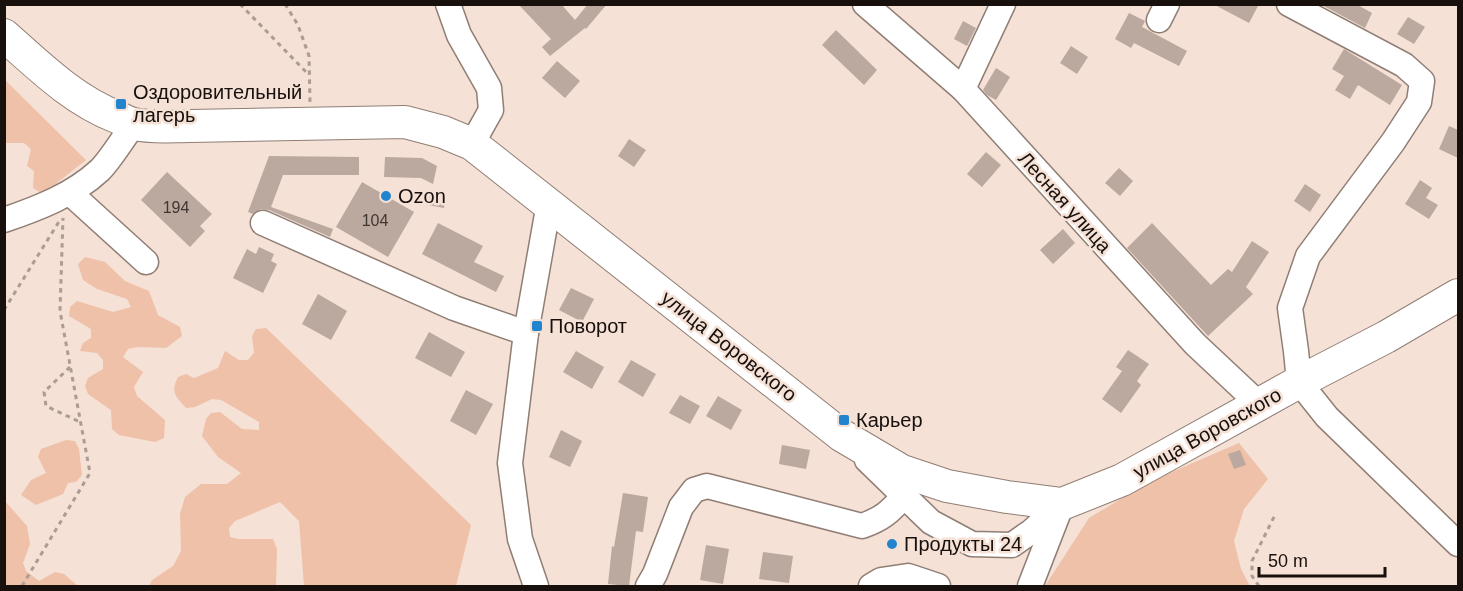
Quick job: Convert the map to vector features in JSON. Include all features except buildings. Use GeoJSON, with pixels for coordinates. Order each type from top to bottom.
{"type":"FeatureCollection","features":[{"type":"Feature","properties":{"kind":"main road","name":"улица Воровского"},"geometry":{"type":"LineString","coordinates":[[4,35],[73,94],[103,112],[134,124],[190,126],[405,122],[443,132],[472,144],[841,435],[902,471],[947,486],[1007,497],[1062,504],[1122,480],[1299,382],[1386,337],[1458,295]]}},
{"type":"Feature","properties":{"kind":"street"},"geometry":{"type":"LineString","coordinates":[[448,4],[459,35],[489,88],[491,110],[472,144]]}},
{"type":"Feature","properties":{"kind":"street","name":"Лесная улица"},"geometry":{"type":"LineString","coordinates":[[865,4],[963,89],[1195,344],[1259,404]]}},
{"type":"Feature","properties":{"kind":"street"},"geometry":{"type":"LineString","coordinates":[[963,89],[1003,4]]}},
{"type":"Feature","properties":{"kind":"street"},"geometry":{"type":"LineString","coordinates":[[1289,4],[1404,65],[1422,81],[1419,102],[1393,142],[1308,256],[1290,308],[1299,382],[1327,417],[1458,544]]}},
{"type":"Feature","properties":{"kind":"street"},"geometry":{"type":"LineString","coordinates":[[4,220],[70,193],[101,169],[134,124]]}},
{"type":"Feature","properties":{"kind":"street"},"geometry":{"type":"LineString","coordinates":[[70,193],[146,262]]}},
{"type":"Feature","properties":{"kind":"street"},"geometry":{"type":"LineString","coordinates":[[536,586],[520,539],[510,463],[526,333],[549,203]]}},
{"type":"Feature","properties":{"kind":"street"},"geometry":{"type":"LineString","coordinates":[[263,223],[454,308],[526,333]]}},
{"type":"Feature","properties":{"kind":"street"},"geometry":{"type":"LineString","coordinates":[[841,435],[931,522],[972,543],[1012,545],[1032,531],[1062,504]]}},
{"type":"Feature","properties":{"kind":"street"},"geometry":{"type":"LineString","coordinates":[[648,586],[655,574],[681,507],[694,490],[706,486],[862,526],[878,521],[904,496]]}},
{"type":"Feature","properties":{"kind":"street"},"geometry":{"type":"LineString","coordinates":[[1030,586],[1062,504]]}},
{"type":"Feature","properties":{"kind":"street"},"geometry":{"type":"LineString","coordinates":[[871,586],[880,580],[908,576],[938,586]]}},
{"type":"Feature","properties":{"kind":"path"},"geometry":{"type":"LineString","coordinates":[[240,4],[309,76]]}},
{"type":"Feature","properties":{"kind":"path"},"geometry":{"type":"LineString","coordinates":[[285,4],[298,25],[309,56],[311,124]]}},
{"type":"Feature","properties":{"kind":"path"},"geometry":{"type":"LineString","coordinates":[[4,310],[63,216],[60,311],[90,473],[22,586]]}},
{"type":"Feature","properties":{"kind":"path"},"geometry":{"type":"LineString","coordinates":[[70,367],[44,392],[46,406],[81,422]]}},
{"type":"Feature","properties":{"kind":"path"},"geometry":{"type":"LineString","coordinates":[[1259,586],[1252,576],[1252,561],[1276,513]]}},
{"type":"Feature","properties":{"kind":"shaded area"},"geometry":{"type":"Polygon","coordinates":[[[5,80],[86,160],[41,193],[33,188],[34,171],[27,166],[31,149],[24,143],[5,143],[5,80]]]}},
{"type":"Feature","properties":{"kind":"shaded area"},"geometry":{"type":"Polygon","coordinates":[[[85,257],[105,262],[125,281],[149,291],[158,315],[180,327],[182,336],[166,348],[137,347],[128,349],[123,357],[143,372],[134,387],[137,396],[165,420],[164,438],[155,442],[119,435],[112,429],[111,410],[88,394],[85,386],[88,378],[103,369],[103,360],[97,353],[80,351],[83,343],[91,338],[91,329],[69,316],[70,307],[77,301],[113,312],[131,307],[127,299],[97,289],[83,280],[78,264],[85,257]]]}},
{"type":"Feature","properties":{"kind":"shaded area"},"geometry":{"type":"Polygon","coordinates":[[[266,328],[471,525],[456,586],[304,586],[299,521],[280,502],[235,521],[229,528],[230,537],[238,539],[273,539],[277,549],[276,586],[149,586],[152,580],[173,566],[181,551],[180,514],[185,497],[201,484],[227,484],[241,473],[218,457],[202,436],[206,419],[211,413],[220,412],[242,429],[259,430],[259,422],[221,400],[212,399],[195,407],[186,408],[174,391],[178,377],[186,374],[194,378],[218,368],[225,351],[239,360],[248,360],[254,353],[252,336],[256,329],[266,328]]]}},
{"type":"Feature","properties":{"kind":"shaded area"},"geometry":{"type":"Polygon","coordinates":[[[66,440],[75,441],[79,449],[82,475],[76,482],[68,483],[63,494],[36,505],[21,495],[31,480],[46,473],[38,457],[41,449],[66,440]]]}},
{"type":"Feature","properties":{"kind":"shaded area"},"geometry":{"type":"Polygon","coordinates":[[[1239,443],[1268,479],[1244,509],[1234,541],[1241,569],[1250,586],[1045,586],[1089,518],[1151,481],[1239,443]]]}},
{"type":"Feature","properties":{"kind":"shaded area"},"geometry":{"type":"Polygon","coordinates":[[[4,500],[27,526],[30,544],[23,563],[26,571],[39,581],[55,572],[64,574],[78,586],[5,586],[4,500]]]}},
{"type":"Feature","properties":{"kind":"place","name":"Оздоровительный лагерь"},"geometry":{"type":"Point","coordinates":[121,104]}},
{"type":"Feature","properties":{"kind":"place","name":"Ozon"},"geometry":{"type":"Point","coordinates":[386,196]}},
{"type":"Feature","properties":{"kind":"place","name":"Поворот"},"geometry":{"type":"Point","coordinates":[537,326]}},
{"type":"Feature","properties":{"kind":"place","name":"Карьер"},"geometry":{"type":"Point","coordinates":[844,420]}},
{"type":"Feature","properties":{"kind":"place","name":"Продукты 24"},"geometry":{"type":"Point","coordinates":[892,544]}}]}
